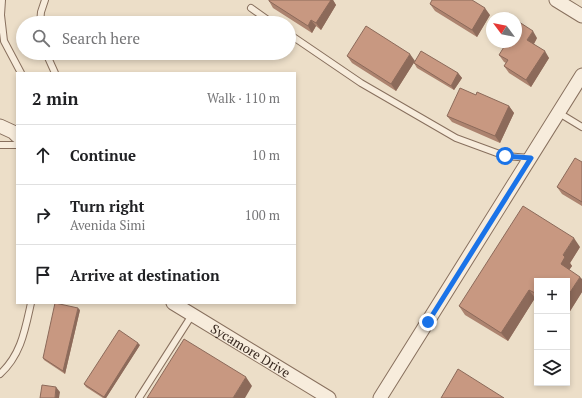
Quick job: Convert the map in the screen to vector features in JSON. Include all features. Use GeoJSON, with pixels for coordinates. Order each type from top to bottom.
{"type":"FeatureCollection","features":[{"type":"Feature","properties":{"kind":"street"},"geometry":{"type":"LineString","coordinates":[[556,0],[582,16]]}},
{"type":"Feature","properties":{"kind":"street"},"geometry":{"type":"LineString","coordinates":[[380,398],[582,75]]}},
{"type":"Feature","properties":{"kind":"street"},"geometry":{"type":"LineString","coordinates":[[0,126],[16,135]]}},
{"type":"Feature","properties":{"kind":"street","name":"Sycamore Drive"},"geometry":{"type":"LineString","coordinates":[[175,304],[329,398]]}},
{"type":"Feature","properties":{"kind":"lane"},"geometry":{"type":"LineString","coordinates":[[2,0],[1,15],[4,41],[20,72]]}},
{"type":"Feature","properties":{"kind":"lane"},"geometry":{"type":"LineString","coordinates":[[41,16],[45,0]]}},
{"type":"Feature","properties":{"kind":"lane"},"geometry":{"type":"LineString","coordinates":[[251,8],[262,16]]}},
{"type":"Feature","properties":{"kind":"lane"},"geometry":{"type":"LineString","coordinates":[[296,39],[361,83],[456,138],[505,156],[531,158]]}},
{"type":"Feature","properties":{"kind":"lane"},"geometry":{"type":"LineString","coordinates":[[49,60],[55,72]]}},
{"type":"Feature","properties":{"kind":"lane"},"geometry":{"type":"LineString","coordinates":[[559,113],[582,127]]}},
{"type":"Feature","properties":{"kind":"lane"},"geometry":{"type":"LineString","coordinates":[[0,145],[16,145]]}},
{"type":"Feature","properties":{"kind":"lane"},"geometry":{"type":"LineString","coordinates":[[0,374],[9,366],[18,353],[32,304]]}},
{"type":"Feature","properties":{"kind":"lane"},"geometry":{"type":"LineString","coordinates":[[139,398],[192,315]]}},
{"type":"Feature","properties":{"kind":"building"},"geometry":{"type":"Polygon","coordinates":[[[331,0],[316,23],[311,20],[308,26],[296,18],[296,16],[292,16],[269,1],[331,0]]]}},
{"type":"Feature","properties":{"kind":"building"},"geometry":{"type":"Polygon","coordinates":[[[432,0],[472,0],[485,8],[472,30],[430,4],[432,0]]]}},
{"type":"Feature","properties":{"kind":"building"},"geometry":{"type":"Polygon","coordinates":[[[522,24],[533,31],[527,40],[545,51],[526,80],[504,66],[508,60],[499,55],[503,48],[522,48],[522,24]]]}},
{"type":"Feature","properties":{"kind":"building"},"geometry":{"type":"Polygon","coordinates":[[[366,26],[410,54],[391,84],[347,56],[366,26]]]}},
{"type":"Feature","properties":{"kind":"building"},"geometry":{"type":"Polygon","coordinates":[[[421,51],[458,73],[451,86],[414,63],[421,51]]]}},
{"type":"Feature","properties":{"kind":"building"},"geometry":{"type":"Polygon","coordinates":[[[460,88],[476,95],[477,92],[509,106],[495,136],[447,116],[460,88]]]}},
{"type":"Feature","properties":{"kind":"building"},"geometry":{"type":"Polygon","coordinates":[[[575,158],[582,162],[582,202],[557,187],[575,158]]]}},
{"type":"Feature","properties":{"kind":"building"},"geometry":{"type":"Polygon","coordinates":[[[523,206],[574,238],[563,255],[565,257],[561,264],[580,277],[570,292],[570,278],[534,278],[534,292],[529,290],[501,333],[459,306],[523,206]]]}},
{"type":"Feature","properties":{"kind":"building"},"geometry":{"type":"Polygon","coordinates":[[[55,304],[78,308],[63,371],[43,358],[55,304]]]}},
{"type":"Feature","properties":{"kind":"building"},"geometry":{"type":"Polygon","coordinates":[[[119,330],[138,343],[104,397],[84,384],[119,330]]]}},
{"type":"Feature","properties":{"kind":"building"},"geometry":{"type":"Polygon","coordinates":[[[184,339],[246,377],[233,398],[147,398],[184,339]]]}},
{"type":"Feature","properties":{"kind":"building"},"geometry":{"type":"Polygon","coordinates":[[[458,369],[504,398],[441,398],[458,369]]]}},
{"type":"Feature","properties":{"kind":"building"},"geometry":{"type":"Polygon","coordinates":[[[42,385],[56,387],[55,398],[40,398],[42,385]]]}},
{"type":"Feature","properties":{"kind":"route"},"geometry":{"type":"LineString","coordinates":[[428,322],[531,158],[505,156]]}}]}
